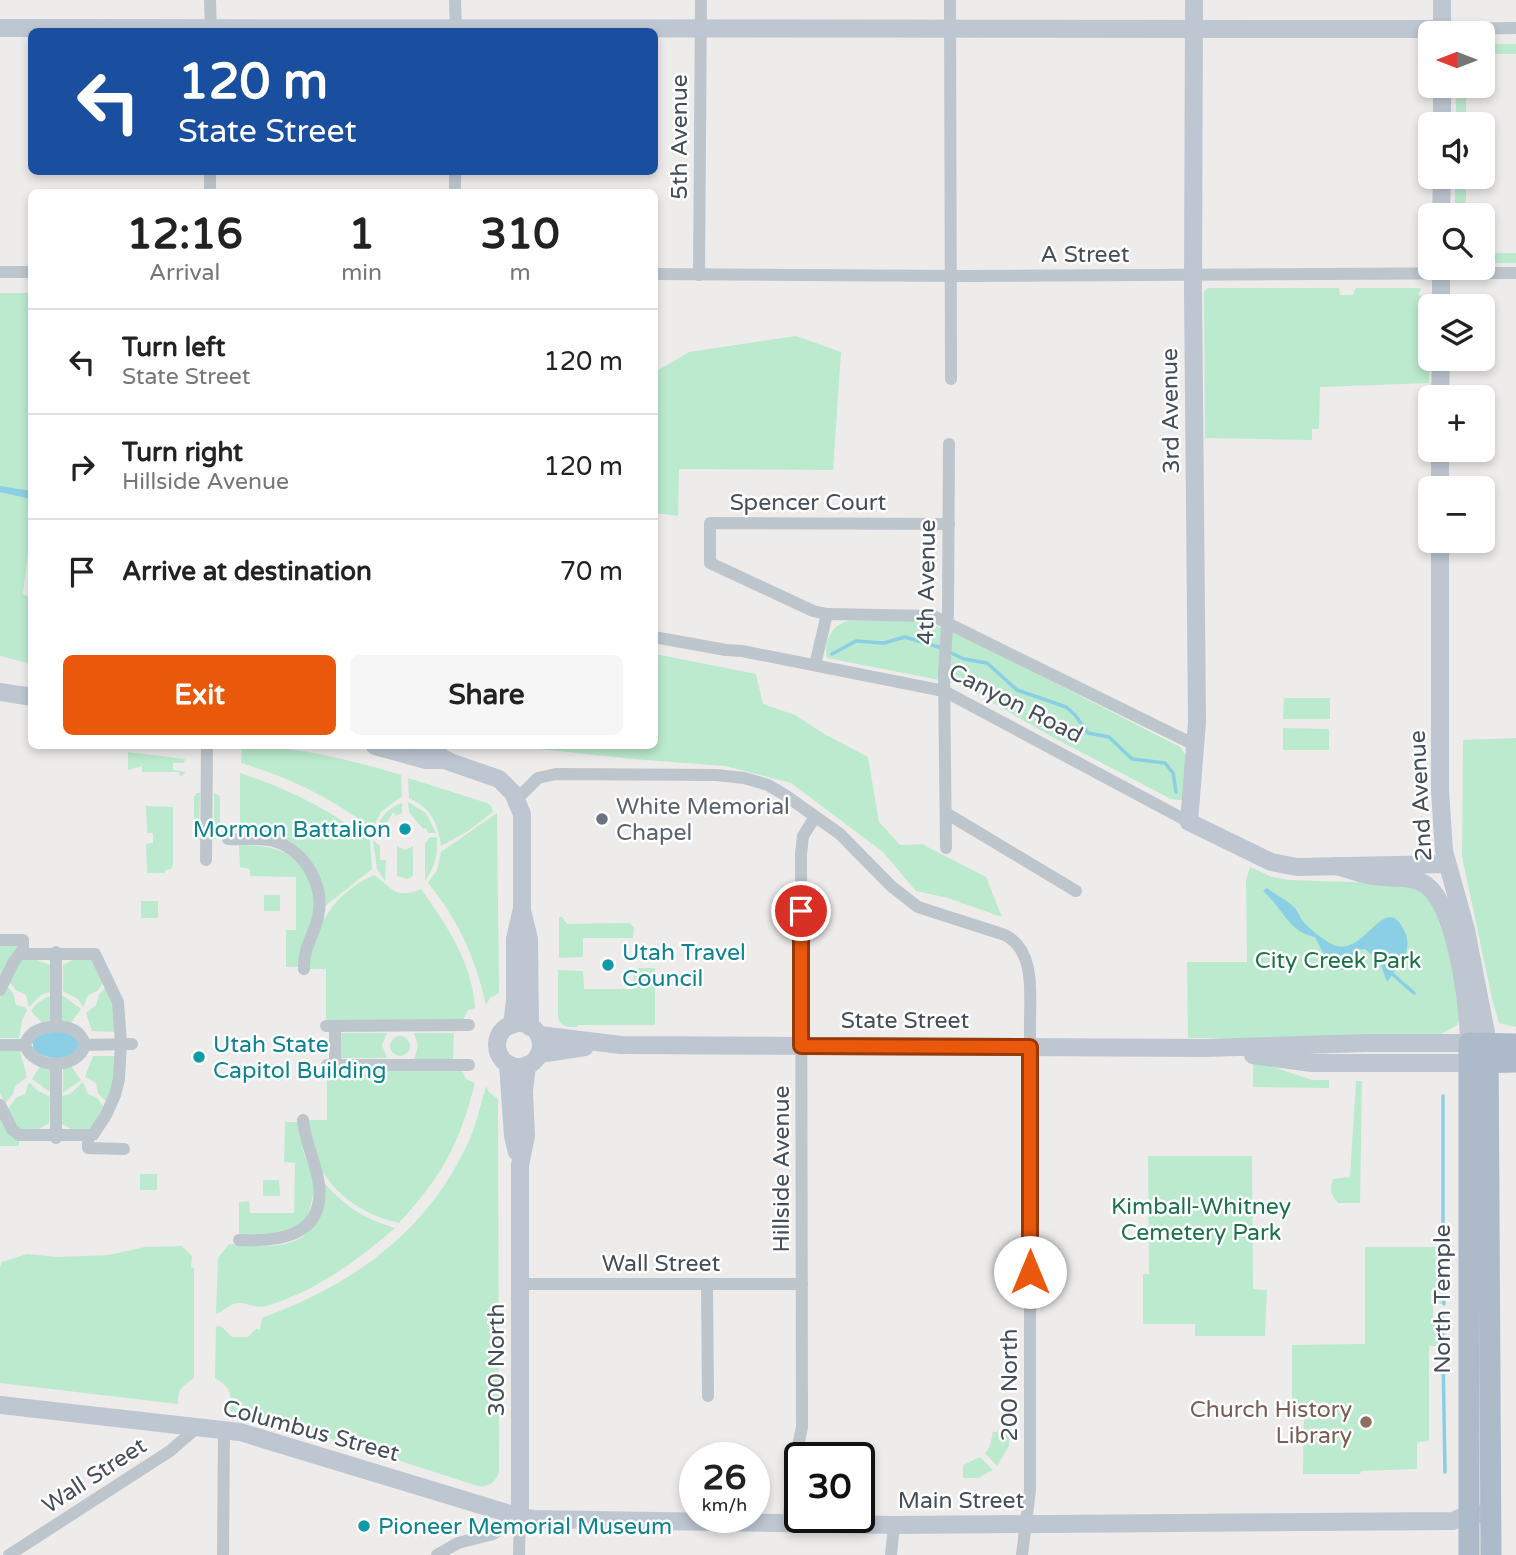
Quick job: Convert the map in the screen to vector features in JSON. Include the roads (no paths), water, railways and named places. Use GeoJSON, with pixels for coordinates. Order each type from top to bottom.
{"type":"FeatureCollection","features":[{"type":"Feature","properties":{"kind":"main road","name":"State Street"},"geometry":{"type":"LineString","coordinates":[[1478,1053],[1516,1044]]}},
{"type":"Feature","properties":{"kind":"main road","name":"State Street"},"geometry":{"type":"LineString","coordinates":[[1478,1053],[1516,1062]]}},
{"type":"Feature","properties":{"kind":"main road","name":"North Temple"},"geometry":{"type":"LineString","coordinates":[[1469,1555],[1464,1522],[1478,1053]]}},
{"type":"Feature","properties":{"kind":"main road"},"geometry":{"type":"LineString","coordinates":[[1478,1053],[1491,1555]]}},
{"type":"Feature","properties":{"kind":"street"},"geometry":{"type":"LineString","coordinates":[[210,0],[211,28]]}},
{"type":"Feature","properties":{"kind":"street"},"geometry":{"type":"LineString","coordinates":[[455,0],[456,28]]}},
{"type":"Feature","properties":{"kind":"street","name":"5th Avenue"},"geometry":{"type":"LineString","coordinates":[[699,275],[701,0]]}},
{"type":"Feature","properties":{"kind":"street"},"geometry":{"type":"LineString","coordinates":[[950,0],[951,379]]}},
{"type":"Feature","properties":{"kind":"street","name":"3rd Avenue"},"geometry":{"type":"LineString","coordinates":[[1189,822],[1195,746],[1197,629],[1193,274],[1194,0]]}},
{"type":"Feature","properties":{"kind":"street"},"geometry":{"type":"LineString","coordinates":[[1442,0],[1442,21]]}},
{"type":"Feature","properties":{"kind":"street"},"geometry":{"type":"LineString","coordinates":[[0,28],[28,28]]}},
{"type":"Feature","properties":{"kind":"street"},"geometry":{"type":"LineString","coordinates":[[658,29],[1418,31]]}},
{"type":"Feature","properties":{"kind":"street"},"geometry":{"type":"LineString","coordinates":[[1495,30],[1516,29]]}},
{"type":"Feature","properties":{"kind":"street","name":"A Street"},"geometry":{"type":"LineString","coordinates":[[658,274],[949,276],[1418,270]]}},
{"type":"Feature","properties":{"kind":"street","name":"A Street"},"geometry":{"type":"LineString","coordinates":[[1495,271],[1516,272]]}},
{"type":"Feature","properties":{"kind":"street"},"geometry":{"type":"LineString","coordinates":[[0,272],[28,272]]}},
{"type":"Feature","properties":{"kind":"street","name":"4th Avenue"},"geometry":{"type":"LineString","coordinates":[[946,848],[944,660],[948,623],[949,444]]}},
{"type":"Feature","properties":{"kind":"street","name":"Canyon Road"},"geometry":{"type":"LineString","coordinates":[[710,523],[710,563],[804,607],[827,614],[928,615],[1195,746]]}},
{"type":"Feature","properties":{"kind":"street","name":"Spencer Court"},"geometry":{"type":"LineString","coordinates":[[710,523],[948,524]]}},
{"type":"Feature","properties":{"kind":"street","name":"2nd Avenue"},"geometry":{"type":"LineString","coordinates":[[1440,553],[1440,791],[1447,864],[1466,930],[1478,1053]]}},
{"type":"Feature","properties":{"kind":"street"},"geometry":{"type":"LineString","coordinates":[[816,665],[827,614]]}},
{"type":"Feature","properties":{"kind":"street","name":"Canyon Road"},"geometry":{"type":"LineString","coordinates":[[658,637],[929,686],[944,691],[1189,822],[1271,862],[1297,867],[1447,864]]}},
{"type":"Feature","properties":{"kind":"street"},"geometry":{"type":"LineString","coordinates":[[0,692],[28,697]]}},
{"type":"Feature","properties":{"kind":"street"},"geometry":{"type":"LineString","coordinates":[[206,860],[207,749]]}},
{"type":"Feature","properties":{"kind":"street"},"geometry":{"type":"LineString","coordinates":[[386,749],[426,760],[447,761],[499,779],[517,799],[522,814],[522,908],[529,939],[535,1031],[541,1044],[533,1060],[519,1067],[509,1064],[501,1057],[497,1045],[501,1033],[512,1025],[515,1000],[514,939],[522,908]]}},
{"type":"Feature","properties":{"kind":"street"},"geometry":{"type":"LineString","coordinates":[[430,749],[447,761]]}},
{"type":"Feature","properties":{"kind":"street","name":"200 North"},"geometry":{"type":"LineString","coordinates":[[517,799],[538,778],[549,775],[716,775],[744,778],[768,785],[850,842],[891,886],[918,907],[1005,935],[1017,944],[1026,958],[1030,1047],[1030,1490],[1022,1555]]}},
{"type":"Feature","properties":{"kind":"street"},"geometry":{"type":"LineString","coordinates":[[946,813],[1076,891]]}},
{"type":"Feature","properties":{"kind":"street","name":"Hillside Avenue"},"geometry":{"type":"LineString","coordinates":[[799,1442],[802,1427],[801,854],[803,836],[816,817]]}},
{"type":"Feature","properties":{"kind":"street"},"geometry":{"type":"LineString","coordinates":[[228,839],[274,841],[301,858],[313,874],[318,916],[307,943],[304,969]]}},
{"type":"Feature","properties":{"kind":"street","name":"Canyon Road"},"geometry":{"type":"LineString","coordinates":[[1336,866],[1373,876],[1409,878],[1432,889]]}},
{"type":"Feature","properties":{"kind":"street","name":"2nd Avenue"},"geometry":{"type":"LineString","coordinates":[[1432,889],[1442,902],[1455,944],[1478,1053]]}},
{"type":"Feature","properties":{"kind":"street"},"geometry":{"type":"LineString","coordinates":[[0,940],[23,940],[24,954],[95,954],[118,1002],[127,1044],[115,1095],[93,1135],[19,1136],[12,1129],[0,1105]]}},
{"type":"Feature","properties":{"kind":"street"},"geometry":{"type":"LineString","coordinates":[[0,990],[23,949]]}},
{"type":"Feature","properties":{"kind":"street"},"geometry":{"type":"LineString","coordinates":[[56,1026],[57,953]]}},
{"type":"Feature","properties":{"kind":"street"},"geometry":{"type":"LineString","coordinates":[[469,1025],[330,1026],[331,1065],[469,1065]]}},
{"type":"Feature","properties":{"kind":"street"},"geometry":{"type":"LineString","coordinates":[[512,1025],[535,1031]]}},
{"type":"Feature","properties":{"kind":"street"},"geometry":{"type":"LineString","coordinates":[[56,1026],[76,1031],[82,1036],[84,1050],[75,1059],[56,1064],[35,1058],[27,1051],[25,1045],[34,1031],[56,1026]]}},
{"type":"Feature","properties":{"kind":"street","name":"State Street"},"geometry":{"type":"LineString","coordinates":[[535,1031],[606,1044],[1204,1048],[1312,1063],[1478,1053]]}},
{"type":"Feature","properties":{"kind":"street"},"geometry":{"type":"LineString","coordinates":[[85,1045],[127,1044]]}},
{"type":"Feature","properties":{"kind":"street","name":"State Street"},"geometry":{"type":"LineString","coordinates":[[533,1060],[606,1044]]}},
{"type":"Feature","properties":{"kind":"street"},"geometry":{"type":"LineString","coordinates":[[0,1045],[25,1045]]}},
{"type":"Feature","properties":{"kind":"street","name":"300 North"},"geometry":{"type":"LineString","coordinates":[[519,1555],[520,1165],[526,1136],[524,1091],[533,1060]]}},
{"type":"Feature","properties":{"kind":"street"},"geometry":{"type":"LineString","coordinates":[[56,1064],[56,1137]]}},
{"type":"Feature","properties":{"kind":"street","name":"300 North"},"geometry":{"type":"LineString","coordinates":[[509,1064],[513,1136],[520,1165]]}},
{"type":"Feature","properties":{"kind":"street"},"geometry":{"type":"LineString","coordinates":[[239,1240],[271,1241],[289,1237],[300,1232],[309,1223],[319,1197],[315,1166],[308,1151],[303,1121]]}},
{"type":"Feature","properties":{"kind":"street"},"geometry":{"type":"LineString","coordinates":[[88,1135],[88,1148],[124,1149]]}},
{"type":"Feature","properties":{"kind":"street","name":"Wall Street"},"geometry":{"type":"LineString","coordinates":[[520,1284],[802,1284]]}},
{"type":"Feature","properties":{"kind":"street"},"geometry":{"type":"LineString","coordinates":[[707,1284],[708,1396]]}},
{"type":"Feature","properties":{"kind":"street","name":"Columbus Street"},"geometry":{"type":"LineString","coordinates":[[0,1405],[240,1432],[520,1517]]}},
{"type":"Feature","properties":{"kind":"street","name":"Wall Street"},"geometry":{"type":"LineString","coordinates":[[9,1555],[170,1451],[199,1426]]}},
{"type":"Feature","properties":{"kind":"street"},"geometry":{"type":"LineString","coordinates":[[223,1555],[224,1429]]}},
{"type":"Feature","properties":{"kind":"street"},"geometry":{"type":"LineString","coordinates":[[437,1555],[458,1544],[493,1534],[520,1517]]}},
{"type":"Feature","properties":{"kind":"street","name":"Main Street"},"geometry":{"type":"LineString","coordinates":[[520,1517],[784,1523]]}},
{"type":"Feature","properties":{"kind":"street","name":"Main Street"},"geometry":{"type":"LineString","coordinates":[[875,1525],[1491,1523]]}},
{"type":"Feature","properties":{"kind":"street"},"geometry":{"type":"LineString","coordinates":[[891,1555],[894,1525]]}},
{"type":"Feature","properties":{"kind":"water"},"geometry":{"type":"Polygon","coordinates":[[[0,486],[28,491],[28,498],[0,492],[0,486]]]}},
{"type":"Feature","properties":{"kind":"water"},"geometry":{"type":"Polygon","coordinates":[[[1267,888],[1294,907],[1313,931],[1337,946],[1347,946],[1357,941],[1389,917],[1396,919],[1407,938],[1403,958],[1387,982],[1380,962],[1365,949],[1356,950],[1347,969],[1331,969],[1315,937],[1298,930],[1292,924],[1263,891],[1267,888]]]}},
{"type":"Feature","properties":{"kind":"water"},"geometry":{"type":"Polygon","coordinates":[[[59,1031],[73,1035],[81,1045],[66,1057],[59,1058],[47,1057],[34,1051],[32,1041],[39,1034],[59,1031]]]}},
{"type":"Feature","properties":{"kind":"waterway"},"geometry":{"type":"LineString","coordinates":[[832,654],[856,641],[884,643],[905,637],[942,648]]}},
{"type":"Feature","properties":{"kind":"waterway"},"geometry":{"type":"LineString","coordinates":[[949,652],[964,659],[987,663],[1017,690],[1066,707],[1088,733],[1109,737],[1132,759],[1165,763],[1173,773],[1176,792]]}},
{"type":"Feature","properties":{"kind":"waterway"},"geometry":{"type":"LineString","coordinates":[[1390,972],[1414,993]]}},
{"type":"Feature","properties":{"kind":"waterway"},"geometry":{"type":"LineString","coordinates":[[1443,1096],[1443,1232]]}},
{"type":"Feature","properties":{"kind":"waterway"},"geometry":{"type":"LineString","coordinates":[[1443,1264],[1444,1304]]}},
{"type":"Feature","properties":{"kind":"waterway"},"geometry":{"type":"LineString","coordinates":[[1443,1317],[1443,1343]]}},
{"type":"Feature","properties":{"kind":"waterway"},"geometry":{"type":"LineString","coordinates":[[1443,1354],[1445,1472]]}},
{"type":"Feature","properties":{"kind":"place","name":"White Memorial Chapel"},"geometry":{"type":"Point","coordinates":[602,819]}},
{"type":"Feature","properties":{"kind":"place","name":"Mormon Battalion"},"geometry":{"type":"Point","coordinates":[405,829]}},
{"type":"Feature","properties":{"kind":"place","name":"Utah Travel Council"},"geometry":{"type":"Point","coordinates":[608,965]}},
{"type":"Feature","properties":{"kind":"place","name":"Utah State Capitol Building"},"geometry":{"type":"Point","coordinates":[199,1057]}},
{"type":"Feature","properties":{"kind":"place","name":"Church History Library"},"geometry":{"type":"Point","coordinates":[1366,1422]}},
{"type":"Feature","properties":{"kind":"place","name":"Pioneer Memorial Museum"},"geometry":{"type":"Point","coordinates":[364,1526]}},
{"type":"Feature","properties":{"kind":"park label","name":"City Creek Park"},"geometry":{"type":"Point","coordinates":[1338,960]}},
{"type":"Feature","properties":{"kind":"park label","name":"Kimball-Whitney Cemetery Park"},"geometry":{"type":"Point","coordinates":[1201,1219]}}]}
